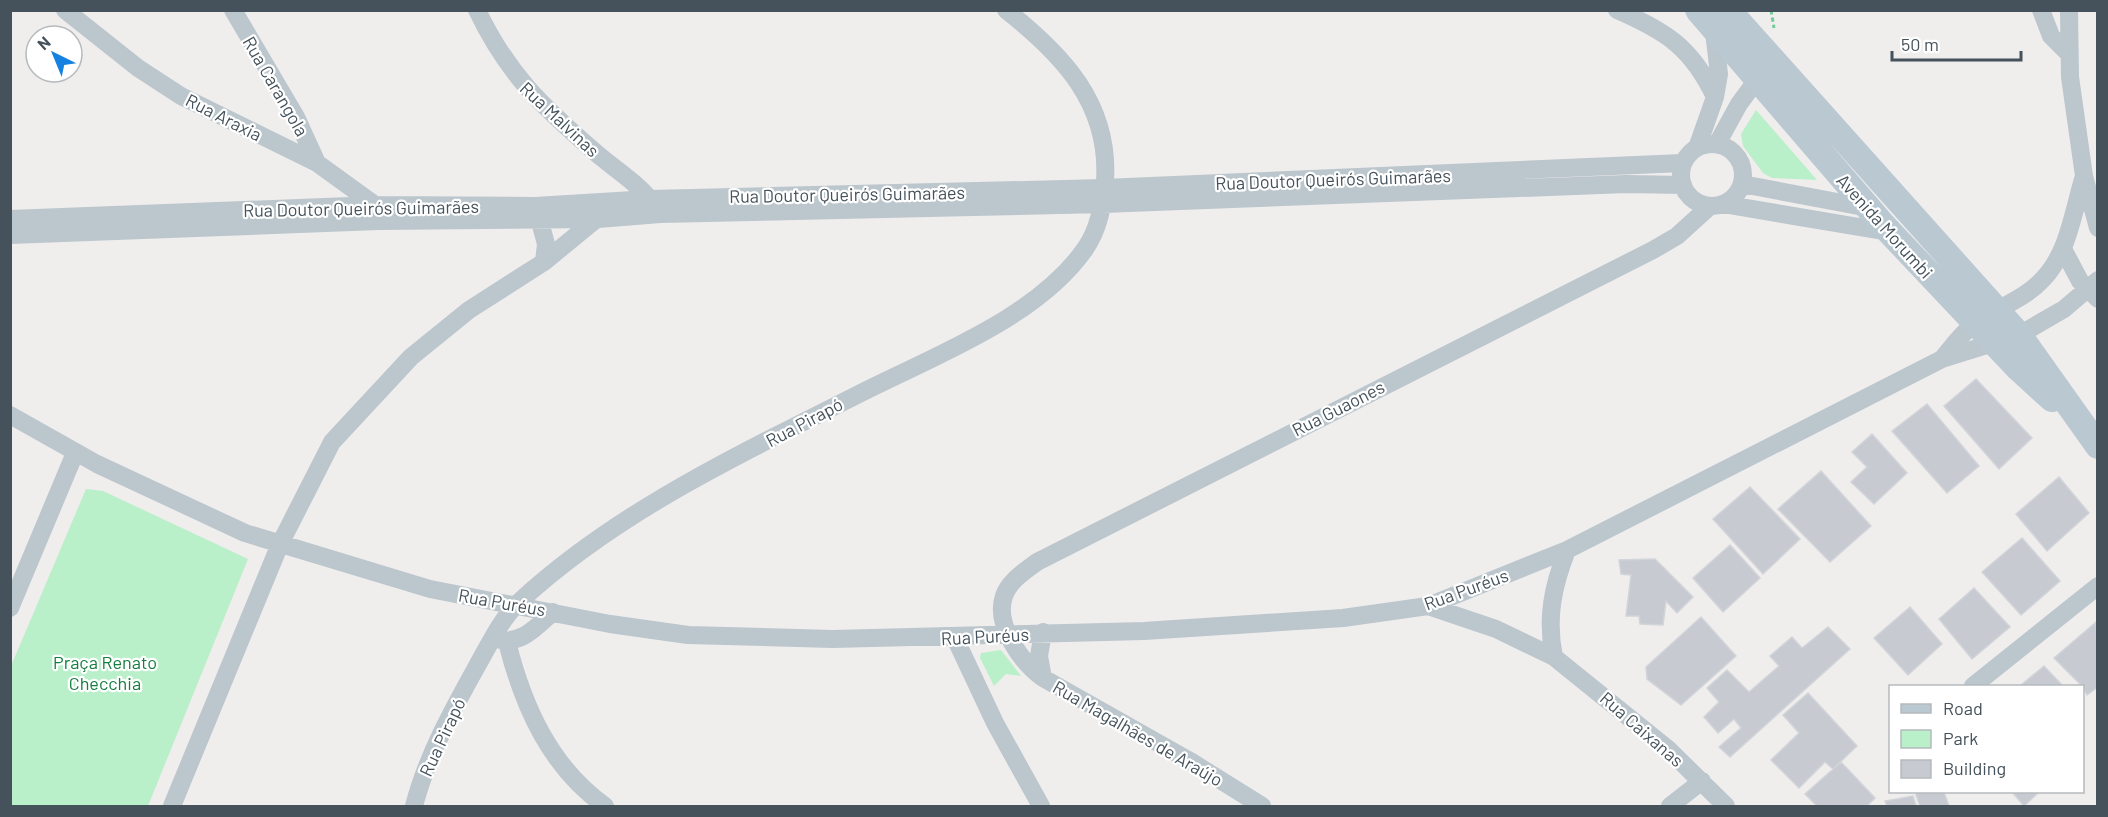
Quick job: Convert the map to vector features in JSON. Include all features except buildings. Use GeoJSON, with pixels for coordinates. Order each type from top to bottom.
{"type":"FeatureCollection","features":[{"type":"Feature","properties":{"kind":"main road","name":"Avenida Morumbi"},"geometry":{"type":"LineString","coordinates":[[1698,10],[1755,80],[1889,232],[1986,317],[2019,335],[2091,438]]}},
{"type":"Feature","properties":{"kind":"main road","name":"Avenida Morumbi"},"geometry":{"type":"LineString","coordinates":[[1728,10],[1919,225],[1986,317],[1995,343],[2091,438]]}},
{"type":"Feature","properties":{"kind":"main road"},"geometry":{"type":"LineString","coordinates":[[1869,208],[1887,210],[1919,225]]}},
{"type":"Feature","properties":{"kind":"street","name":"Rua Araxia"},"geometry":{"type":"LineString","coordinates":[[65,10],[138,68],[181,96],[324,168],[376,213]]}},
{"type":"Feature","properties":{"kind":"street","name":"Rua Carangola"},"geometry":{"type":"LineString","coordinates":[[233,10],[348,206]]}},
{"type":"Feature","properties":{"kind":"street","name":"Rua Malvinas"},"geometry":{"type":"LineString","coordinates":[[477,10],[493,43],[520,83],[655,207]]}},
{"type":"Feature","properties":{"kind":"street","name":"Rua Pirapó"},"geometry":{"type":"LineString","coordinates":[[414,807],[419,788],[445,722],[500,640],[516,605],[571,558],[635,513],[795,426],[985,330],[1051,287],[1086,248],[1104,196],[1105,143],[1084,90],[1051,48],[1006,10]]}},
{"type":"Feature","properties":{"kind":"street"},"geometry":{"type":"LineString","coordinates":[[1617,10],[1671,38],[1687,51],[1700,67],[1715,97]]}},
{"type":"Feature","properties":{"kind":"street"},"geometry":{"type":"LineString","coordinates":[[2041,10],[2051,36],[2069,54]]}},
{"type":"Feature","properties":{"kind":"street"},"geometry":{"type":"LineString","coordinates":[[2069,10],[2069,54],[2084,176],[2097,228]]}},
{"type":"Feature","properties":{"kind":"street"},"geometry":{"type":"LineString","coordinates":[[1714,32],[1719,74],[1715,97],[1697,148],[1683,164],[1683,185],[1693,200],[1889,232]]}},
{"type":"Feature","properties":{"kind":"street"},"geometry":{"type":"LineString","coordinates":[[1717,144],[1755,80],[1773,60]]}},
{"type":"Feature","properties":{"kind":"street"},"geometry":{"type":"LineString","coordinates":[[1697,148],[1717,144],[1735,154],[1741,163],[1742,184],[1731,200],[1717,205]]}},
{"type":"Feature","properties":{"kind":"street","name":"Rua Doutor Queirós Guimarães"},"geometry":{"type":"LineString","coordinates":[[1104,196],[1683,164]]}},
{"type":"Feature","properties":{"kind":"street","name":"Rua Puréus"},"geometry":{"type":"LineString","coordinates":[[1942,359],[1986,317],[2043,279],[2063,249],[2084,176]]}},
{"type":"Feature","properties":{"kind":"street","name":"Rua Doutor Queirós Guimarães"},"geometry":{"type":"LineString","coordinates":[[10,235],[376,213],[537,211],[609,201],[655,207],[1626,184],[1683,185]]}},
{"type":"Feature","properties":{"kind":"street"},"geometry":{"type":"LineString","coordinates":[[1742,184],[1869,208]]}},
{"type":"Feature","properties":{"kind":"street"},"geometry":{"type":"LineString","coordinates":[[172,807],[280,544],[332,442],[411,357],[469,310],[544,262],[598,219],[609,201]]}},
{"type":"Feature","properties":{"kind":"street","name":"Rua Guaones"},"geometry":{"type":"LineString","coordinates":[[1009,634],[1005,622],[1004,598],[1017,578],[1036,562],[1653,250],[1677,236],[1717,205]]}},
{"type":"Feature","properties":{"kind":"street","name":"Rua Doutor Queirós Guimarães"},"geometry":{"type":"LineString","coordinates":[[10,219],[348,206],[376,213]]}},
{"type":"Feature","properties":{"kind":"street","name":"Rua Doutor Queirós Guimarães"},"geometry":{"type":"LineString","coordinates":[[537,211],[598,219],[655,207]]}},
{"type":"Feature","properties":{"kind":"street"},"geometry":{"type":"LineString","coordinates":[[537,211],[546,244],[544,262]]}},
{"type":"Feature","properties":{"kind":"street"},"geometry":{"type":"LineString","coordinates":[[2069,227],[2097,232]]}},
{"type":"Feature","properties":{"kind":"street"},"geometry":{"type":"LineString","coordinates":[[2063,249],[2094,290]]}},
{"type":"Feature","properties":{"kind":"street","name":"Rua Puréus"},"geometry":{"type":"LineString","coordinates":[[10,416],[75,453],[192,510],[280,544],[430,589],[610,624],[688,635],[833,639],[955,638],[1042,632],[1144,631],[1343,618],[1428,606],[1568,550],[1942,359],[2019,335],[2094,290]]}},
{"type":"Feature","properties":{"kind":"street"},"geometry":{"type":"LineString","coordinates":[[10,608],[75,453]]}},
{"type":"Feature","properties":{"kind":"street"},"geometry":{"type":"LineString","coordinates":[[1554,657],[1549,631],[1551,603],[1555,580],[1568,550]]}},
{"type":"Feature","properties":{"kind":"street"},"geometry":{"type":"LineString","coordinates":[[1976,685],[2097,586]]}},
{"type":"Feature","properties":{"kind":"street","name":"Rua Caixanas"},"geometry":{"type":"LineString","coordinates":[[1428,606],[1496,629],[1554,657],[1593,686],[1702,782],[1726,807]]}},
{"type":"Feature","properties":{"kind":"street"},"geometry":{"type":"LineString","coordinates":[[553,612],[529,633],[500,640],[537,728],[569,774],[605,807]]}},
{"type":"Feature","properties":{"kind":"street","name":"Rua Magalhães de Araújo"},"geometry":{"type":"LineString","coordinates":[[1042,632],[1039,656],[1043,678]]}},
{"type":"Feature","properties":{"kind":"street","name":"Rua Magalhães de Araújo"},"geometry":{"type":"LineString","coordinates":[[1009,634],[1028,664],[1043,678],[1190,760],[1262,807]]}},
{"type":"Feature","properties":{"kind":"street"},"geometry":{"type":"LineString","coordinates":[[955,638],[995,723],[1041,807]]}},
{"type":"Feature","properties":{"kind":"street"},"geometry":{"type":"LineString","coordinates":[[1670,807],[1702,782]]}},
{"type":"Feature","properties":{"kind":"green space"},"geometry":{"type":"Polygon","coordinates":[[[1756,110],[1817,180],[1772,178],[1763,173],[1743,146],[1741,134],[1756,110]]]}},
{"type":"Feature","properties":{"kind":"green space","name":"Praça Renato Checchia"},"geometry":{"type":"Polygon","coordinates":[[[86,489],[103,491],[248,559],[148,806],[11,806],[11,666],[86,489]]]}},
{"type":"Feature","properties":{"kind":"green space"},"geometry":{"type":"Polygon","coordinates":[[[1001,650],[1021,676],[1006,674],[994,686],[980,658],[981,653],[1001,650]]]}}]}
